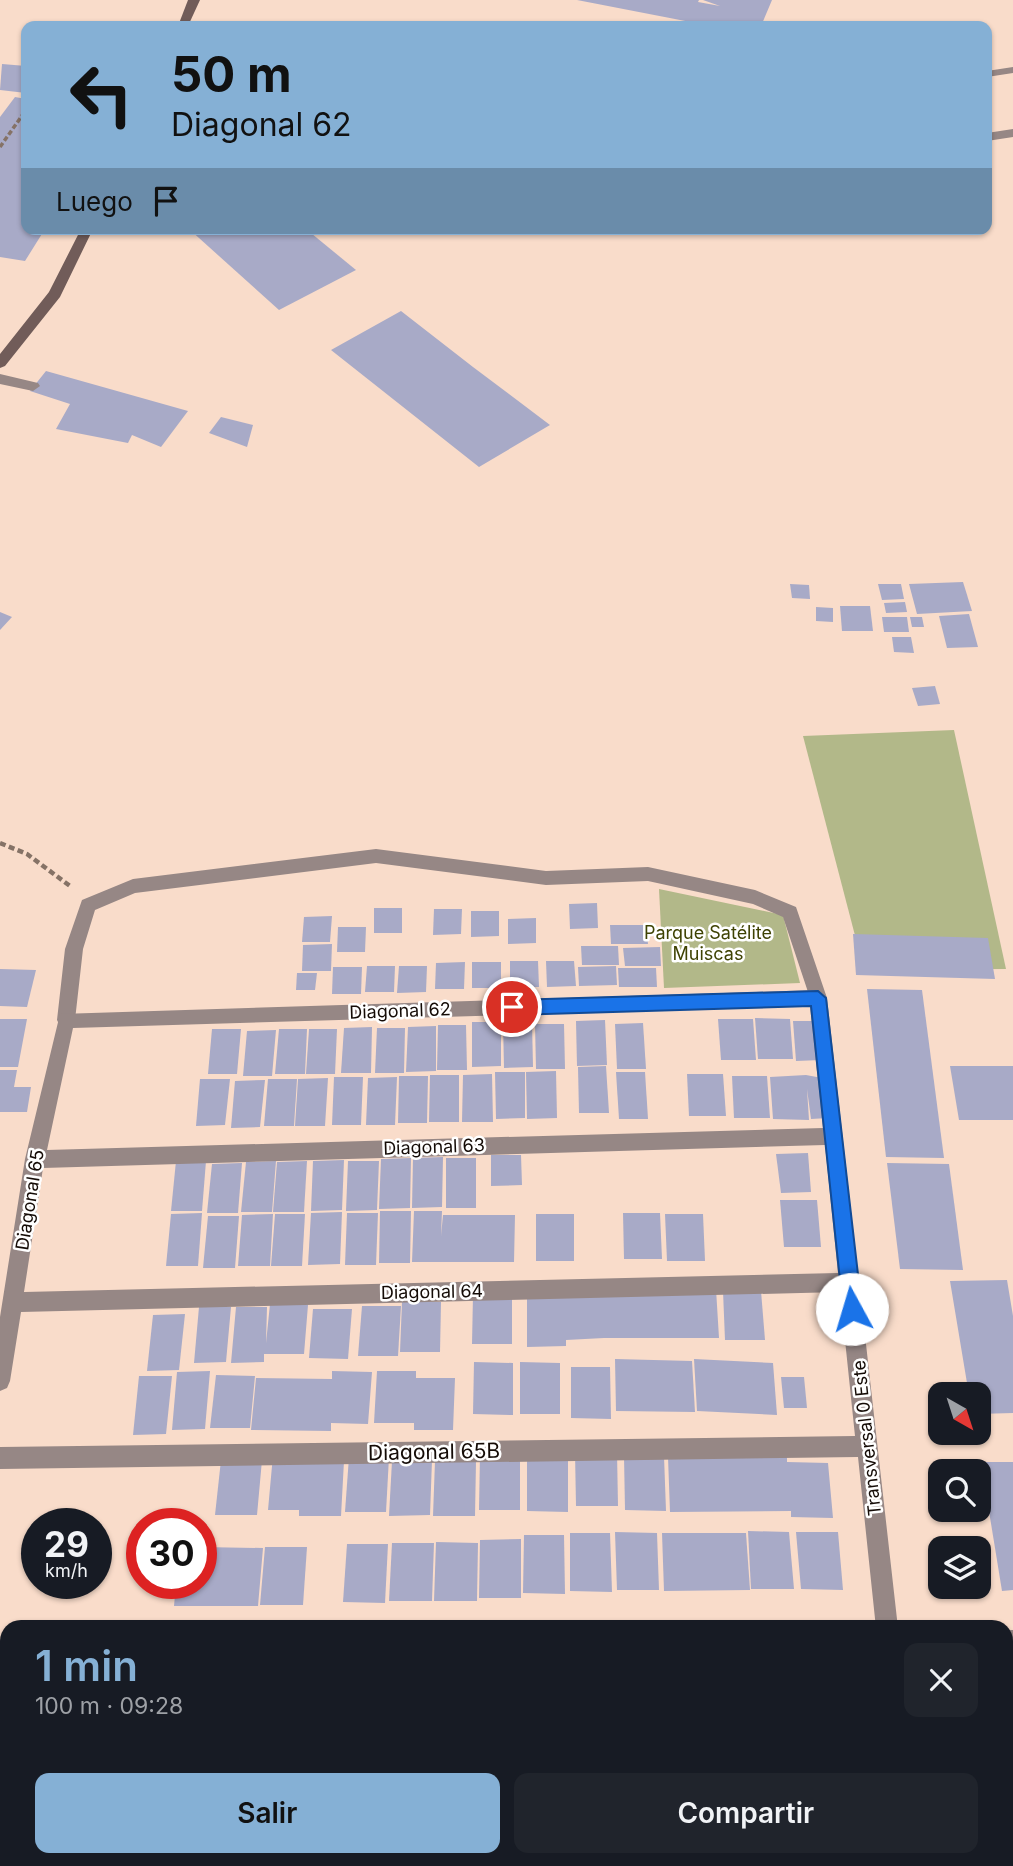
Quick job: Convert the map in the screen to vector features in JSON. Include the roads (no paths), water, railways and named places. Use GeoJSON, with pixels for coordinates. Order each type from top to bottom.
{"type":"FeatureCollection","features":[{"type":"Feature","properties":{"kind":"street"},"geometry":{"type":"LineString","coordinates":[[185,21],[194,0]]}},
{"type":"Feature","properties":{"kind":"street"},"geometry":{"type":"LineString","coordinates":[[992,73],[1013,70]]}},
{"type":"Feature","properties":{"kind":"street"},"geometry":{"type":"LineString","coordinates":[[992,135],[1013,133]]}},
{"type":"Feature","properties":{"kind":"street"},"geometry":{"type":"LineString","coordinates":[[0,363],[55,294],[84,235]]}},
{"type":"Feature","properties":{"kind":"street"},"geometry":{"type":"LineString","coordinates":[[0,379],[33,386]]}},
{"type":"Feature","properties":{"kind":"street","name":"Transversal 0 Este"},"geometry":{"type":"LineString","coordinates":[[88,905],[133,886],[376,856],[546,878],[649,874],[755,897],[790,912],[818,998],[886,1620]]}},
{"type":"Feature","properties":{"kind":"street","name":"Diagonal 65"},"geometry":{"type":"LineString","coordinates":[[0,1381],[35,1159],[66,1020],[74,949],[88,905]]}},
{"type":"Feature","properties":{"kind":"street","name":"Diagonal 62"},"geometry":{"type":"LineString","coordinates":[[66,1020],[818,998]]}},
{"type":"Feature","properties":{"kind":"street","name":"Diagonal 63"},"geometry":{"type":"LineString","coordinates":[[35,1159],[833,1136]]}},
{"type":"Feature","properties":{"kind":"street","name":"Diagonal 64"},"geometry":{"type":"LineString","coordinates":[[14,1302],[849,1282]]}},
{"type":"Feature","properties":{"kind":"street","name":"Diagonal 65B"},"geometry":{"type":"LineString","coordinates":[[0,1458],[868,1446]]}},
{"type":"Feature","properties":{"kind":"park label","name":"Parque Satélite Muiscas"},"geometry":{"type":"Point","coordinates":[708,943]}}]}
